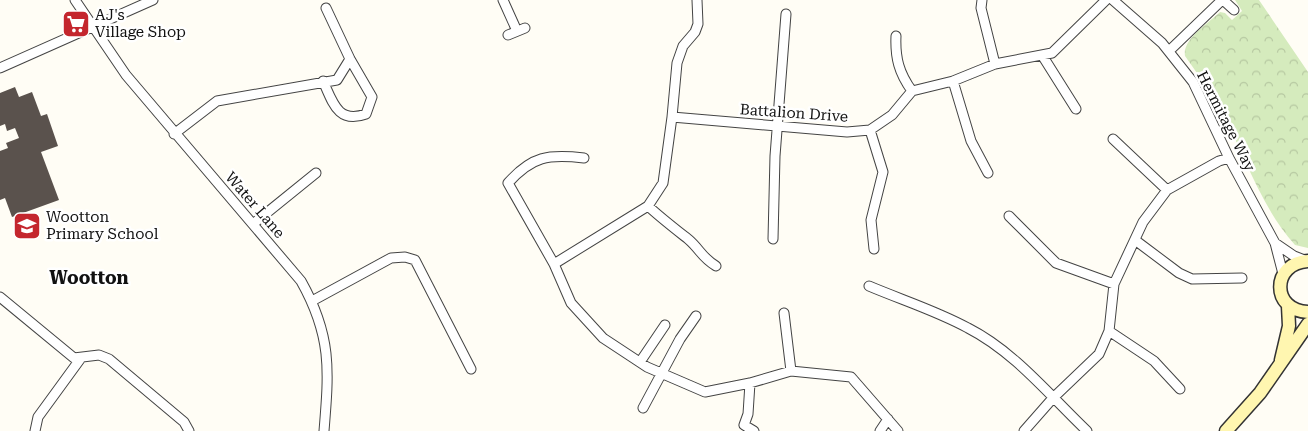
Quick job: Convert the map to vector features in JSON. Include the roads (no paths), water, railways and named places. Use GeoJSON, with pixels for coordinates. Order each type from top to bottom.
{"type":"FeatureCollection","features":[{"type":"Feature","properties":{"kind":"main road"},"geometry":{"type":"LineString","coordinates":[[1308,261],[1293,265],[1283,274],[1280,288],[1284,301],[1288,306],[1300,312],[1308,312]]}},
{"type":"Feature","properties":{"kind":"main road"},"geometry":{"type":"LineString","coordinates":[[1277,371],[1289,326],[1288,306]]}},
{"type":"Feature","properties":{"kind":"main road"},"geometry":{"type":"LineString","coordinates":[[1226,431],[1277,371],[1308,324]]}},
{"type":"Feature","properties":{"kind":"street","name":"Water Lane"},"geometry":{"type":"LineString","coordinates":[[75,0],[126,75],[174,134],[291,268],[312,300],[325,339],[327,359],[324,431]]}},
{"type":"Feature","properties":{"kind":"street"},"geometry":{"type":"LineString","coordinates":[[0,68],[92,25],[122,15],[153,0]]}},
{"type":"Feature","properties":{"kind":"street"},"geometry":{"type":"LineString","coordinates":[[503,0],[521,29],[508,35]]}},
{"type":"Feature","properties":{"kind":"street"},"geometry":{"type":"LineString","coordinates":[[554,264],[648,206],[664,183],[677,63],[683,46],[695,32],[698,24],[697,0]]}},
{"type":"Feature","properties":{"kind":"street"},"geometry":{"type":"LineString","coordinates":[[982,0],[981,8],[995,64]]}},
{"type":"Feature","properties":{"kind":"street"},"geometry":{"type":"LineString","coordinates":[[874,250],[871,220],[883,172],[870,130],[892,115],[912,91],[953,81],[995,64],[1052,53],[1106,0]]}},
{"type":"Feature","properties":{"kind":"street","name":"Hermitage Way"},"geometry":{"type":"LineString","coordinates":[[1113,0],[1169,51],[1193,82],[1229,158],[1275,243],[1283,274]]}},
{"type":"Feature","properties":{"kind":"street"},"geometry":{"type":"LineString","coordinates":[[1169,51],[1223,0],[1234,10]]}},
{"type":"Feature","properties":{"kind":"street"},"geometry":{"type":"LineString","coordinates":[[322,81],[332,102],[344,115],[354,118],[366,114],[372,97],[350,59],[326,8]]}},
{"type":"Feature","properties":{"kind":"street"},"geometry":{"type":"LineString","coordinates":[[773,239],[772,219],[777,126],[786,14]]}},
{"type":"Feature","properties":{"kind":"street"},"geometry":{"type":"LineString","coordinates":[[896,36],[895,53],[898,67],[912,91]]}},
{"type":"Feature","properties":{"kind":"street"},"geometry":{"type":"LineString","coordinates":[[1042,55],[1076,109]]}},
{"type":"Feature","properties":{"kind":"street"},"geometry":{"type":"LineString","coordinates":[[174,134],[217,101],[336,80],[350,59]]}},
{"type":"Feature","properties":{"kind":"street"},"geometry":{"type":"LineString","coordinates":[[953,81],[971,141],[988,174]]}},
{"type":"Feature","properties":{"kind":"street","name":"Battalion Drive"},"geometry":{"type":"LineString","coordinates":[[672,117],[847,132],[870,130]]}},
{"type":"Feature","properties":{"kind":"street"},"geometry":{"type":"LineString","coordinates":[[1113,139],[1167,190]]}},
{"type":"Feature","properties":{"kind":"street"},"geometry":{"type":"LineString","coordinates":[[584,158],[561,156],[532,161],[508,183],[554,264],[571,302],[603,338],[640,362],[705,392],[750,384],[791,371],[851,377],[898,431]]}},
{"type":"Feature","properties":{"kind":"street"},"geometry":{"type":"LineString","coordinates":[[1024,431],[1053,398],[1099,354],[1108,330],[1114,284],[1143,222],[1167,190],[1219,161],[1229,158]]}},
{"type":"Feature","properties":{"kind":"street"},"geometry":{"type":"LineString","coordinates":[[253,224],[316,173]]}},
{"type":"Feature","properties":{"kind":"street"},"geometry":{"type":"LineString","coordinates":[[648,206],[672,229],[689,240],[704,259],[716,266]]}},
{"type":"Feature","properties":{"kind":"street"},"geometry":{"type":"LineString","coordinates":[[1009,216],[1056,263],[1114,284]]}},
{"type":"Feature","properties":{"kind":"street"},"geometry":{"type":"LineString","coordinates":[[1135,240],[1180,274],[1192,279],[1242,278]]}},
{"type":"Feature","properties":{"kind":"street"},"geometry":{"type":"LineString","coordinates":[[1275,243],[1294,256],[1308,261]]}},
{"type":"Feature","properties":{"kind":"street"},"geometry":{"type":"LineString","coordinates":[[312,300],[391,258],[405,257],[414,260],[471,369]]}},
{"type":"Feature","properties":{"kind":"street"},"geometry":{"type":"LineString","coordinates":[[869,286],[969,328],[1003,351],[1088,431]]}},
{"type":"Feature","properties":{"kind":"street"},"geometry":{"type":"LineString","coordinates":[[0,297],[64,352],[74,358],[99,355],[109,360],[184,422],[189,431]]}},
{"type":"Feature","properties":{"kind":"street"},"geometry":{"type":"LineString","coordinates":[[784,313],[791,371]]}},
{"type":"Feature","properties":{"kind":"street"},"geometry":{"type":"LineString","coordinates":[[643,408],[680,340],[696,316]]}},
{"type":"Feature","properties":{"kind":"street"},"geometry":{"type":"LineString","coordinates":[[640,362],[665,325]]}},
{"type":"Feature","properties":{"kind":"street"},"geometry":{"type":"LineString","coordinates":[[1108,330],[1154,361],[1180,390]]}},
{"type":"Feature","properties":{"kind":"street"},"geometry":{"type":"LineString","coordinates":[[35,431],[38,416],[81,358]]}},
{"type":"Feature","properties":{"kind":"street"},"geometry":{"type":"LineString","coordinates":[[750,384],[748,414],[744,425],[754,431]]}},
{"type":"Feature","properties":{"kind":"street"},"geometry":{"type":"LineString","coordinates":[[880,431],[888,419]]}},
{"type":"Feature","properties":{"kind":"place","name":"AJ's Village Shop"},"geometry":{"type":"Point","coordinates":[76,24]}},
{"type":"Feature","properties":{"kind":"place","name":"Wootton Primary School"},"geometry":{"type":"Point","coordinates":[27,226]}},
{"type":"Feature","properties":{"kind":"district","name":"Wootton"},"geometry":{"type":"Point","coordinates":[89,277]}}]}
